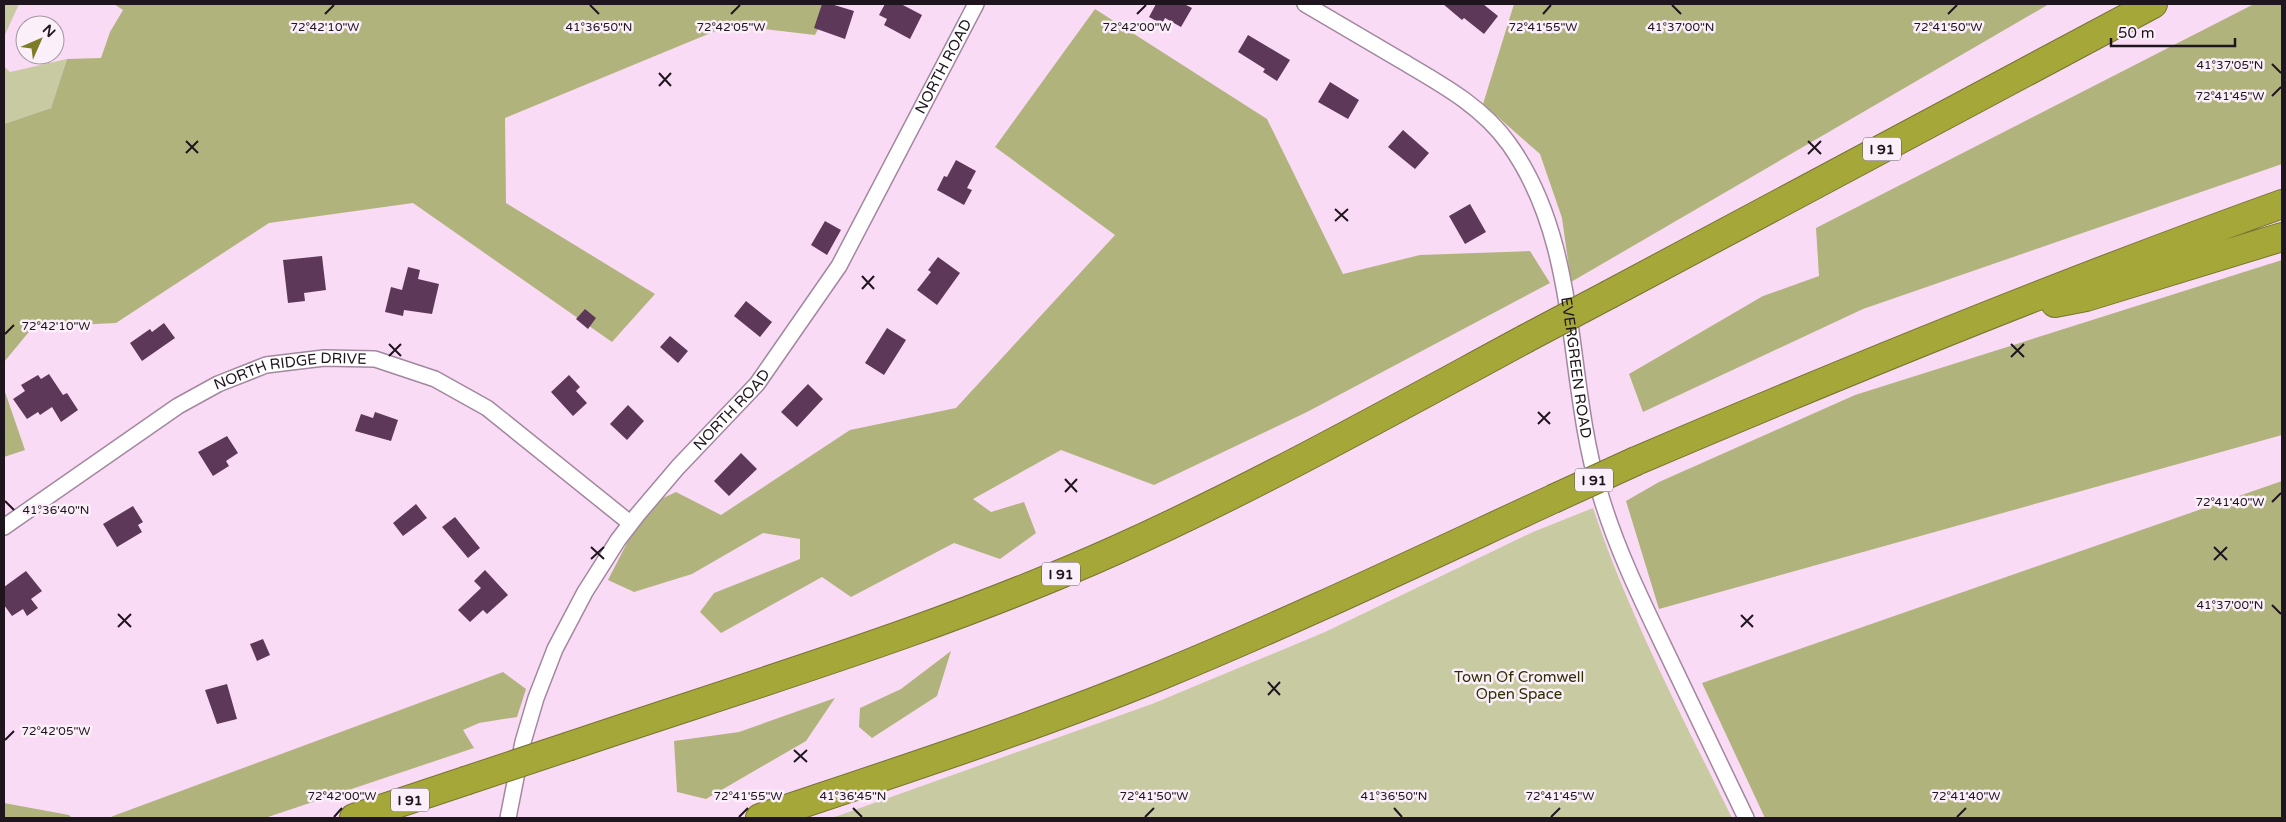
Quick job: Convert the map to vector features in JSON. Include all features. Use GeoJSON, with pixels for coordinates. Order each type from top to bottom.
{"type":"FeatureCollection","features":[{"type":"Feature","properties":{"kind":"highway","name":"I 91"},"geometry":{"type":"LineString","coordinates":[[354,818],[929,625],[1076,567],[1245,488],[2153,4]]}},
{"type":"Feature","properties":{"kind":"highway","name":"I 91"},"geometry":{"type":"LineString","coordinates":[[760,818],[1004,736],[1149,680],[1336,600],[1636,461],[1823,381],[1994,312],[2282,204]]}},
{"type":"Feature","properties":{"kind":"highway"},"geometry":{"type":"LineString","coordinates":[[1994,312],[2086,297],[2282,237]]}},
{"type":"Feature","properties":{"kind":"street","name":"NORTH ROAD"},"geometry":{"type":"LineString","coordinates":[[508,818],[530,719],[555,649],[585,592],[630,524],[678,467],[757,384],[839,266],[976,4]]}},
{"type":"Feature","properties":{"kind":"street","name":"EVERGREEN ROAD"},"geometry":{"type":"LineString","coordinates":[[1305,4],[1465,100],[1499,131],[1527,173],[1543,210],[1558,260],[1569,313],[1586,437],[1604,506],[1634,582],[1746,818]]}},
{"type":"Feature","properties":{"kind":"street","name":"NORTH RIDGE DRIVE"},"geometry":{"type":"LineString","coordinates":[[4,527],[178,406],[218,384],[266,365],[324,358],[375,359],[435,379],[487,408],[630,524]]}},
{"type":"Feature","properties":{"kind":"green space"},"geometry":{"type":"Polygon","coordinates":[[[4,4],[19,4],[4,37],[4,4]]]}},
{"type":"Feature","properties":{"kind":"green space"},"geometry":{"type":"Polygon","coordinates":[[[114,4],[831,4],[815,35],[730,25],[505,118],[506,203],[655,294],[612,342],[413,203],[269,223],[116,323],[33,327],[4,362],[4,124],[51,108],[67,59],[101,58],[110,32],[123,10],[114,4]]]}},
{"type":"Feature","properties":{"kind":"green space"},"geometry":{"type":"Polygon","coordinates":[[[1514,4],[2049,4],[1571,282],[1562,218],[1540,154],[1483,104],[1514,4]]]}},
{"type":"Feature","properties":{"kind":"green space"},"geometry":{"type":"Polygon","coordinates":[[[2254,4],[2282,4],[2282,164],[1863,309],[1643,412],[1629,374],[1763,296],[1819,276],[1816,228],[2254,4]]]}},
{"type":"Feature","properties":{"kind":"green space"},"geometry":{"type":"Polygon","coordinates":[[[1095,9],[1267,119],[1343,274],[1420,255],[1530,251],[1550,283],[1307,412],[1154,485],[1061,450],[973,499],[991,512],[1024,502],[1036,533],[1000,559],[954,543],[851,597],[822,577],[721,633],[700,612],[714,593],[800,559],[800,539],[763,533],[692,574],[634,592],[608,580],[646,506],[676,492],[721,515],[850,430],[956,408],[1115,235],[995,147],[1095,9]]]}},
{"type":"Feature","properties":{"kind":"green space"},"geometry":{"type":"Polygon","coordinates":[[[65,59],[67,59],[51,108],[4,124],[4,66],[10,72],[41,65],[65,65],[65,59]]]}},
{"type":"Feature","properties":{"kind":"green space"},"geometry":{"type":"Polygon","coordinates":[[[2282,260],[2282,435],[1659,609],[1626,501],[1659,482],[1855,395],[2282,260]]]}},
{"type":"Feature","properties":{"kind":"green space"},"geometry":{"type":"Polygon","coordinates":[[[4,389],[25,450],[4,457],[4,389]]]}},
{"type":"Feature","properties":{"kind":"green space"},"geometry":{"type":"Polygon","coordinates":[[[2282,481],[2282,818],[1765,818],[1702,683],[2282,481]]]}},
{"type":"Feature","properties":{"kind":"green space","name":"Town Of Cromwell Open Space"},"geometry":{"type":"Polygon","coordinates":[[[1593,508],[1607,548],[1640,627],[1732,818],[832,818],[1152,704],[1325,632],[1533,532],[1593,508]]]}},
{"type":"Feature","properties":{"kind":"green space"},"geometry":{"type":"Polygon","coordinates":[[[951,651],[937,696],[872,738],[859,727],[860,708],[901,689],[951,651]]]}},
{"type":"Feature","properties":{"kind":"green space"},"geometry":{"type":"Polygon","coordinates":[[[503,672],[526,689],[517,717],[479,723],[463,730],[474,748],[265,818],[110,818],[113,816],[503,672]]]}},
{"type":"Feature","properties":{"kind":"green space"},"geometry":{"type":"Polygon","coordinates":[[[835,698],[806,741],[706,799],[677,792],[674,741],[739,732],[835,698]]]}},
{"type":"Feature","properties":{"kind":"green space"},"geometry":{"type":"Polygon","coordinates":[[[4,803],[69,815],[72,818],[4,818],[4,803]]]}},
{"type":"Feature","properties":{"kind":"building"},"geometry":{"type":"Polygon","coordinates":[[[822,4],[831,4],[854,11],[845,39],[814,28],[822,4]]]}},
{"type":"Feature","properties":{"kind":"building"},"geometry":{"type":"Polygon","coordinates":[[[885,4],[901,4],[922,15],[910,39],[884,25],[887,19],[879,15],[885,4]]]}},
{"type":"Feature","properties":{"kind":"building"},"geometry":{"type":"Polygon","coordinates":[[[1156,4],[1184,4],[1192,8],[1181,27],[1165,18],[1162,24],[1149,17],[1156,4]]]}},
{"type":"Feature","properties":{"kind":"building"},"geometry":{"type":"Polygon","coordinates":[[[1443,4],[1483,4],[1498,16],[1484,34],[1464,18],[1462,20],[1443,4]]]}},
{"type":"Feature","properties":{"kind":"building"},"geometry":{"type":"Polygon","coordinates":[[[1248,35],[1290,60],[1277,81],[1263,72],[1265,69],[1238,52],[1248,35]]]}},
{"type":"Feature","properties":{"kind":"building"},"geometry":{"type":"Polygon","coordinates":[[[1330,82],[1359,100],[1348,119],[1318,102],[1330,82]]]}},
{"type":"Feature","properties":{"kind":"building"},"geometry":{"type":"Polygon","coordinates":[[[1403,130],[1429,153],[1415,169],[1388,147],[1403,130]]]}},
{"type":"Feature","properties":{"kind":"building"},"geometry":{"type":"Polygon","coordinates":[[[956,160],[976,171],[967,188],[972,190],[964,205],[937,190],[944,176],[947,177],[956,160]]]}},
{"type":"Feature","properties":{"kind":"building"},"geometry":{"type":"Polygon","coordinates":[[[1470,204],[1486,232],[1465,244],[1449,216],[1470,204]]]}},
{"type":"Feature","properties":{"kind":"building"},"geometry":{"type":"Polygon","coordinates":[[[825,221],[841,230],[827,255],[811,245],[825,221]]]}},
{"type":"Feature","properties":{"kind":"building"},"geometry":{"type":"Polygon","coordinates":[[[322,256],[326,290],[304,293],[305,301],[288,303],[283,260],[322,256]]]}},
{"type":"Feature","properties":{"kind":"building"},"geometry":{"type":"Polygon","coordinates":[[[938,257],[960,273],[937,305],[917,290],[931,272],[928,270],[938,257]]]}},
{"type":"Feature","properties":{"kind":"building"},"geometry":{"type":"Polygon","coordinates":[[[408,267],[420,270],[418,279],[439,284],[432,314],[404,310],[403,316],[385,312],[391,287],[402,290],[408,267]]]}},
{"type":"Feature","properties":{"kind":"building"},"geometry":{"type":"Polygon","coordinates":[[[746,301],[772,322],[760,337],[734,316],[746,301]]]}},
{"type":"Feature","properties":{"kind":"building"},"geometry":{"type":"Polygon","coordinates":[[[585,309],[596,318],[588,329],[576,319],[585,309]]]}},
{"type":"Feature","properties":{"kind":"building"},"geometry":{"type":"Polygon","coordinates":[[[164,323],[175,338],[142,361],[130,343],[150,329],[152,332],[164,323]]]}},
{"type":"Feature","properties":{"kind":"building"},"geometry":{"type":"Polygon","coordinates":[[[887,328],[906,340],[884,375],[865,363],[887,328]]]}},
{"type":"Feature","properties":{"kind":"building"},"geometry":{"type":"Polygon","coordinates":[[[670,336],[688,351],[678,363],[660,347],[670,336]]]}},
{"type":"Feature","properties":{"kind":"building"},"geometry":{"type":"Polygon","coordinates":[[[49,374],[63,395],[67,393],[78,410],[61,422],[52,407],[40,415],[38,412],[27,419],[13,399],[25,391],[21,385],[38,375],[41,379],[49,374]]]}},
{"type":"Feature","properties":{"kind":"building"},"geometry":{"type":"Polygon","coordinates":[[[569,375],[580,387],[576,391],[587,403],[573,416],[551,392],[569,375]]]}},
{"type":"Feature","properties":{"kind":"building"},"geometry":{"type":"Polygon","coordinates":[[[808,384],[823,399],[797,427],[781,412],[808,384]]]}},
{"type":"Feature","properties":{"kind":"building"},"geometry":{"type":"Polygon","coordinates":[[[628,405],[644,421],[627,440],[610,424],[628,405]]]}},
{"type":"Feature","properties":{"kind":"building"},"geometry":{"type":"Polygon","coordinates":[[[375,412],[398,420],[391,441],[355,431],[361,414],[373,418],[375,412]]]}},
{"type":"Feature","properties":{"kind":"building"},"geometry":{"type":"Polygon","coordinates":[[[227,436],[238,453],[226,461],[229,466],[213,476],[198,452],[227,436]]]}},
{"type":"Feature","properties":{"kind":"building"},"geometry":{"type":"Polygon","coordinates":[[[741,453],[757,469],[729,496],[714,481],[741,453]]]}},
{"type":"Feature","properties":{"kind":"building"},"geometry":{"type":"Polygon","coordinates":[[[416,504],[427,518],[403,536],[393,523],[416,504]]]}},
{"type":"Feature","properties":{"kind":"building"},"geometry":{"type":"Polygon","coordinates":[[[133,506],[143,522],[138,525],[142,532],[117,547],[103,524],[133,506]]]}},
{"type":"Feature","properties":{"kind":"building"},"geometry":{"type":"Polygon","coordinates":[[[455,517],[480,548],[468,558],[442,527],[455,517]]]}},
{"type":"Feature","properties":{"kind":"building"},"geometry":{"type":"Polygon","coordinates":[[[485,570],[508,595],[487,614],[483,610],[470,622],[458,610],[481,588],[474,581],[485,570]]]}},
{"type":"Feature","properties":{"kind":"building"},"geometry":{"type":"Polygon","coordinates":[[[26,571],[42,591],[31,599],[38,608],[27,616],[23,609],[12,616],[4,605],[4,587],[26,571]]]}},
{"type":"Feature","properties":{"kind":"building"},"geometry":{"type":"Polygon","coordinates":[[[263,639],[270,655],[257,661],[250,644],[263,639]]]}},
{"type":"Feature","properties":{"kind":"building"},"geometry":{"type":"Polygon","coordinates":[[[227,684],[237,719],[217,724],[205,690],[227,684]]]}}]}
